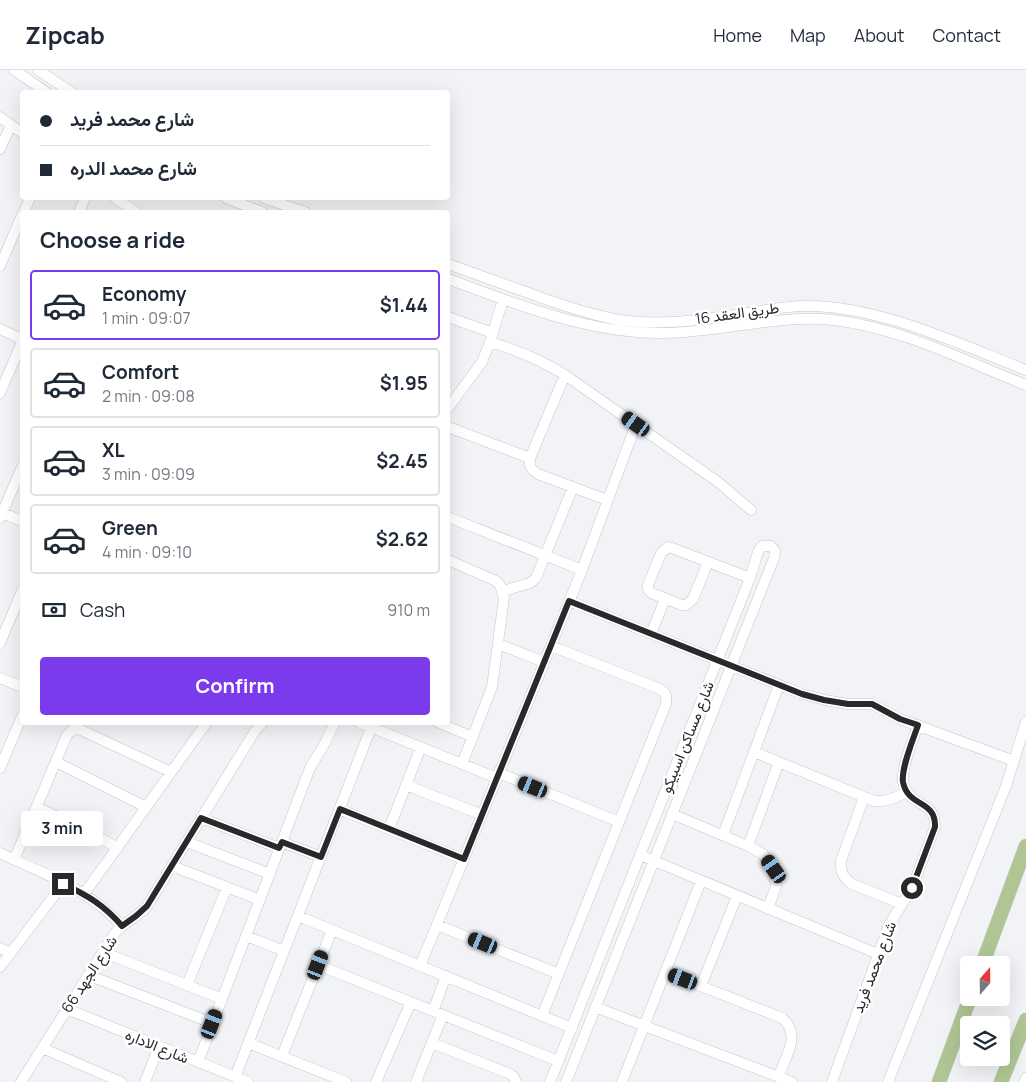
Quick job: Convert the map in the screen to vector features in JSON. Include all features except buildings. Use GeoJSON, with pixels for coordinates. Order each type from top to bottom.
{"type":"FeatureCollection","features":[{"type":"Feature","properties":{"kind":"main road"},"geometry":{"type":"LineString","coordinates":[[985,956],[1026,846]]}},
{"type":"Feature","properties":{"kind":"main road"},"geometry":{"type":"LineString","coordinates":[[939,1082],[967,1006]]}},
{"type":"Feature","properties":{"kind":"main road"},"geometry":{"type":"LineString","coordinates":[[1001,1082],[1026,1020]]}},
{"type":"Feature","properties":{"kind":"main road"},"geometry":{"type":"LineString","coordinates":[[935,1082],[945,1066]]}},
{"type":"Feature","properties":{"kind":"street"},"geometry":{"type":"LineString","coordinates":[[14,70],[43,90]]}},
{"type":"Feature","properties":{"kind":"street"},"geometry":{"type":"LineString","coordinates":[[38,70],[68,90]]}},
{"type":"Feature","properties":{"kind":"street"},"geometry":{"type":"LineString","coordinates":[[0,117],[20,132]]}},
{"type":"Feature","properties":{"kind":"street"},"geometry":{"type":"LineString","coordinates":[[0,149],[11,125]]}},
{"type":"Feature","properties":{"kind":"street"},"geometry":{"type":"LineString","coordinates":[[118,200],[133,210]]}},
{"type":"Feature","properties":{"kind":"street"},"geometry":{"type":"LineString","coordinates":[[231,200],[257,210]]}},
{"type":"Feature","properties":{"kind":"street"},"geometry":{"type":"LineString","coordinates":[[270,200],[299,210]]}},
{"type":"Feature","properties":{"kind":"street"},"geometry":{"type":"LineString","coordinates":[[0,266],[20,221]]}},
{"type":"Feature","properties":{"kind":"street","name":"طريق العقد 16"},"geometry":{"type":"LineString","coordinates":[[450,265],[573,308],[621,320],[650,322],[703,319],[784,307],[821,307],[854,311],[885,318],[942,337],[1026,370]]}},
{"type":"Feature","properties":{"kind":"street","name":"طريق العقد 16"},"geometry":{"type":"LineString","coordinates":[[450,280],[566,319],[598,327],[640,333],[686,333],[788,319],[812,318],[856,323],[894,333],[1026,385]]}},
{"type":"Feature","properties":{"kind":"street"},"geometry":{"type":"LineString","coordinates":[[450,405],[482,362],[503,299]]}},
{"type":"Feature","properties":{"kind":"street"},"geometry":{"type":"LineString","coordinates":[[450,318],[542,360],[718,482],[751,510]]}},
{"type":"Feature","properties":{"kind":"street"},"geometry":{"type":"LineString","coordinates":[[0,329],[20,339]]}},
{"type":"Feature","properties":{"kind":"street"},"geometry":{"type":"LineString","coordinates":[[0,393],[20,345]]}},
{"type":"Feature","properties":{"kind":"street"},"geometry":{"type":"LineString","coordinates":[[565,375],[530,458],[532,471],[607,500]]}},
{"type":"Feature","properties":{"kind":"street"},"geometry":{"type":"LineString","coordinates":[[420,966],[582,570],[636,424]]}},
{"type":"Feature","properties":{"kind":"street"},"geometry":{"type":"LineString","coordinates":[[450,428],[530,458]]}},
{"type":"Feature","properties":{"kind":"street"},"geometry":{"type":"LineString","coordinates":[[20,471],[1,514],[20,521]]}},
{"type":"Feature","properties":{"kind":"street"},"geometry":{"type":"LineString","coordinates":[[503,591],[534,581],[573,487]]}},
{"type":"Feature","properties":{"kind":"street"},"geometry":{"type":"LineString","coordinates":[[450,518],[582,570]]}},
{"type":"Feature","properties":{"kind":"street","name":"شارع مساكن اسبيكو"},"geometry":{"type":"LineString","coordinates":[[550,1082],[760,549],[765,545],[771,546],[775,555],[566,1082]]}},
{"type":"Feature","properties":{"kind":"street"},"geometry":{"type":"LineString","coordinates":[[708,562],[690,603],[682,605],[651,593],[648,585],[664,549],[672,548],[750,578]]}},
{"type":"Feature","properties":{"kind":"street"},"geometry":{"type":"LineString","coordinates":[[450,561],[491,578],[500,585],[504,598],[492,688],[462,764]]}},
{"type":"Feature","properties":{"kind":"street"},"geometry":{"type":"LineString","coordinates":[[0,643],[20,596]]}},
{"type":"Feature","properties":{"kind":"street"},"geometry":{"type":"LineString","coordinates":[[651,634],[665,599]]}},
{"type":"Feature","properties":{"kind":"street"},"geometry":{"type":"LineString","coordinates":[[569,601],[779,685],[824,700],[848,704],[872,704],[900,719],[1014,761]]}},
{"type":"Feature","properties":{"kind":"street"},"geometry":{"type":"LineString","coordinates":[[498,644],[544,662]]}},
{"type":"Feature","properties":{"kind":"street"},"geometry":{"type":"LineString","coordinates":[[542,1016],[667,698],[665,692],[660,689],[551,646]]}},
{"type":"Feature","properties":{"kind":"street"},"geometry":{"type":"LineString","coordinates":[[0,678],[20,687]]}},
{"type":"Feature","properties":{"kind":"street"},"geometry":{"type":"LineString","coordinates":[[723,835],[779,685]]}},
{"type":"Feature","properties":{"kind":"street"},"geometry":{"type":"LineString","coordinates":[[0,768],[20,721]]}},
{"type":"Feature","properties":{"kind":"street"},"geometry":{"type":"LineString","coordinates":[[888,1082],[1006,786],[1026,722]]}},
{"type":"Feature","properties":{"kind":"street"},"geometry":{"type":"LineString","coordinates":[[84,894],[205,725]]}},
{"type":"Feature","properties":{"kind":"street","name":"شارع الجهد 66"},"geometry":{"type":"LineString","coordinates":[[21,1082],[115,933],[147,906],[260,725]]}},
{"type":"Feature","properties":{"kind":"street"},"geometry":{"type":"LineString","coordinates":[[198,1062],[310,768],[326,743],[333,725]]}},
{"type":"Feature","properties":{"kind":"street"},"geometry":{"type":"LineString","coordinates":[[364,725],[462,764],[498,775],[619,822]]}},
{"type":"Feature","properties":{"kind":"street"},"geometry":{"type":"LineString","coordinates":[[445,725],[473,737]]}},
{"type":"Feature","properties":{"kind":"street"},"geometry":{"type":"LineString","coordinates":[[754,752],[874,801],[882,802],[891,800],[906,792],[903,781],[904,770],[918,725]]}},
{"type":"Feature","properties":{"kind":"street"},"geometry":{"type":"LineString","coordinates":[[233,1078],[371,728]]}},
{"type":"Feature","properties":{"kind":"street"},"geometry":{"type":"LineString","coordinates":[[14,860],[70,731],[77,729],[171,772]]}},
{"type":"Feature","properties":{"kind":"street"},"geometry":{"type":"LineString","coordinates":[[389,829],[421,747]]}},
{"type":"Feature","properties":{"kind":"street"},"geometry":{"type":"LineString","coordinates":[[56,762],[146,808]]}},
{"type":"Feature","properties":{"kind":"street"},"geometry":{"type":"LineString","coordinates":[[748,846],[779,762]]}},
{"type":"Feature","properties":{"kind":"street"},"geometry":{"type":"LineString","coordinates":[[406,785],[482,815]]}},
{"type":"Feature","properties":{"kind":"street","name":"شارع محمد فريد"},"geometry":{"type":"LineString","coordinates":[[832,1082],[889,925],[912,888],[935,827],[935,819],[932,812],[927,806],[914,801],[906,792]]}},
{"type":"Feature","properties":{"kind":"street"},"geometry":{"type":"LineString","coordinates":[[864,797],[841,861],[840,870],[844,878],[852,884],[902,904]]}},
{"type":"Feature","properties":{"kind":"street"},"geometry":{"type":"LineString","coordinates":[[36,807],[78,826],[118,848]]}},
{"type":"Feature","properties":{"kind":"street"},"geometry":{"type":"LineString","coordinates":[[340,809],[464,859]]}},
{"type":"Feature","properties":{"kind":"street"},"geometry":{"type":"LineString","coordinates":[[672,814],[763,854],[774,869],[776,886],[768,909]]}},
{"type":"Feature","properties":{"kind":"street"},"geometry":{"type":"LineString","coordinates":[[201,818],[321,857]]}},
{"type":"Feature","properties":{"kind":"street"},"geometry":{"type":"LineString","coordinates":[[186,842],[270,874]]}},
{"type":"Feature","properties":{"kind":"street"},"geometry":{"type":"LineString","coordinates":[[0,853],[84,894],[111,913],[122,926]]}},
{"type":"Feature","properties":{"kind":"street"},"geometry":{"type":"LineString","coordinates":[[640,855],[878,954]]}},
{"type":"Feature","properties":{"kind":"street"},"geometry":{"type":"LineString","coordinates":[[172,866],[260,900]]}},
{"type":"Feature","properties":{"kind":"street"},"geometry":{"type":"LineString","coordinates":[[622,1082],[701,881]]}},
{"type":"Feature","properties":{"kind":"street"},"geometry":{"type":"LineString","coordinates":[[0,967],[63,884]]}},
{"type":"Feature","properties":{"kind":"street"},"geometry":{"type":"LineString","coordinates":[[187,986],[227,887]]}},
{"type":"Feature","properties":{"kind":"street"},"geometry":{"type":"LineString","coordinates":[[701,986],[737,896]]}},
{"type":"Feature","properties":{"kind":"street"},"geometry":{"type":"LineString","coordinates":[[298,916],[572,1028]]}},
{"type":"Feature","properties":{"kind":"street"},"geometry":{"type":"LineString","coordinates":[[436,925],[559,974]]}},
{"type":"Feature","properties":{"kind":"street"},"geometry":{"type":"LineString","coordinates":[[282,1056],[332,930]]}},
{"type":"Feature","properties":{"kind":"street"},"geometry":{"type":"LineString","coordinates":[[246,936],[284,951]]}},
{"type":"Feature","properties":{"kind":"street"},"geometry":{"type":"LineString","coordinates":[[0,948],[10,953]]}},
{"type":"Feature","properties":{"kind":"street"},"geometry":{"type":"LineString","coordinates":[[103,952],[222,999]]}},
{"type":"Feature","properties":{"kind":"street"},"geometry":{"type":"LineString","coordinates":[[318,965],[558,1061]]}},
{"type":"Feature","properties":{"kind":"street"},"geometry":{"type":"LineString","coordinates":[[665,972],[782,1018],[789,1024],[793,1033],[792,1042],[776,1078]]}},
{"type":"Feature","properties":{"kind":"street"},"geometry":{"type":"LineString","coordinates":[[88,975],[212,1024]]}},
{"type":"Feature","properties":{"kind":"street"},"geometry":{"type":"LineString","coordinates":[[433,1011],[446,976]]}},
{"type":"Feature","properties":{"kind":"street"},"geometry":{"type":"LineString","coordinates":[[376,1082],[411,1002]]}},
{"type":"Feature","properties":{"kind":"street"},"geometry":{"type":"LineString","coordinates":[[595,1007],[776,1078],[792,1082]]}},
{"type":"Feature","properties":{"kind":"street","name":"شارع الاداره"},"geometry":{"type":"LineString","coordinates":[[67,1009],[233,1078],[248,1082]]}},
{"type":"Feature","properties":{"kind":"street"},"geometry":{"type":"LineString","coordinates":[[416,1082],[443,1015]]}},
{"type":"Feature","properties":{"kind":"street"},"geometry":{"type":"LineString","coordinates":[[248,1043],[346,1082]]}},
{"type":"Feature","properties":{"kind":"street"},"geometry":{"type":"LineString","coordinates":[[432,1043],[510,1074],[516,1082]]}},
{"type":"Feature","properties":{"kind":"street"},"geometry":{"type":"LineString","coordinates":[[145,1082],[159,1046]]}},
{"type":"Feature","properties":{"kind":"street"},"geometry":{"type":"LineString","coordinates":[[42,1048],[117,1081]]}},
{"type":"Feature","properties":{"kind":"street"},"geometry":{"type":"LineString","coordinates":[[1024,1082],[1026,1078]]}},
{"type":"Feature","properties":{"kind":"route"},"geometry":{"type":"LineString","coordinates":[[63,884],[99,903],[122,926],[142,912],[147,906],[201,818],[279,848],[282,842],[321,857],[340,809],[464,859],[569,601],[802,694],[848,704],[872,704],[900,719],[918,725],[904,770],[903,781],[906,792],[914,801],[927,806],[932,812],[935,819],[935,827],[912,888]]}}]}
